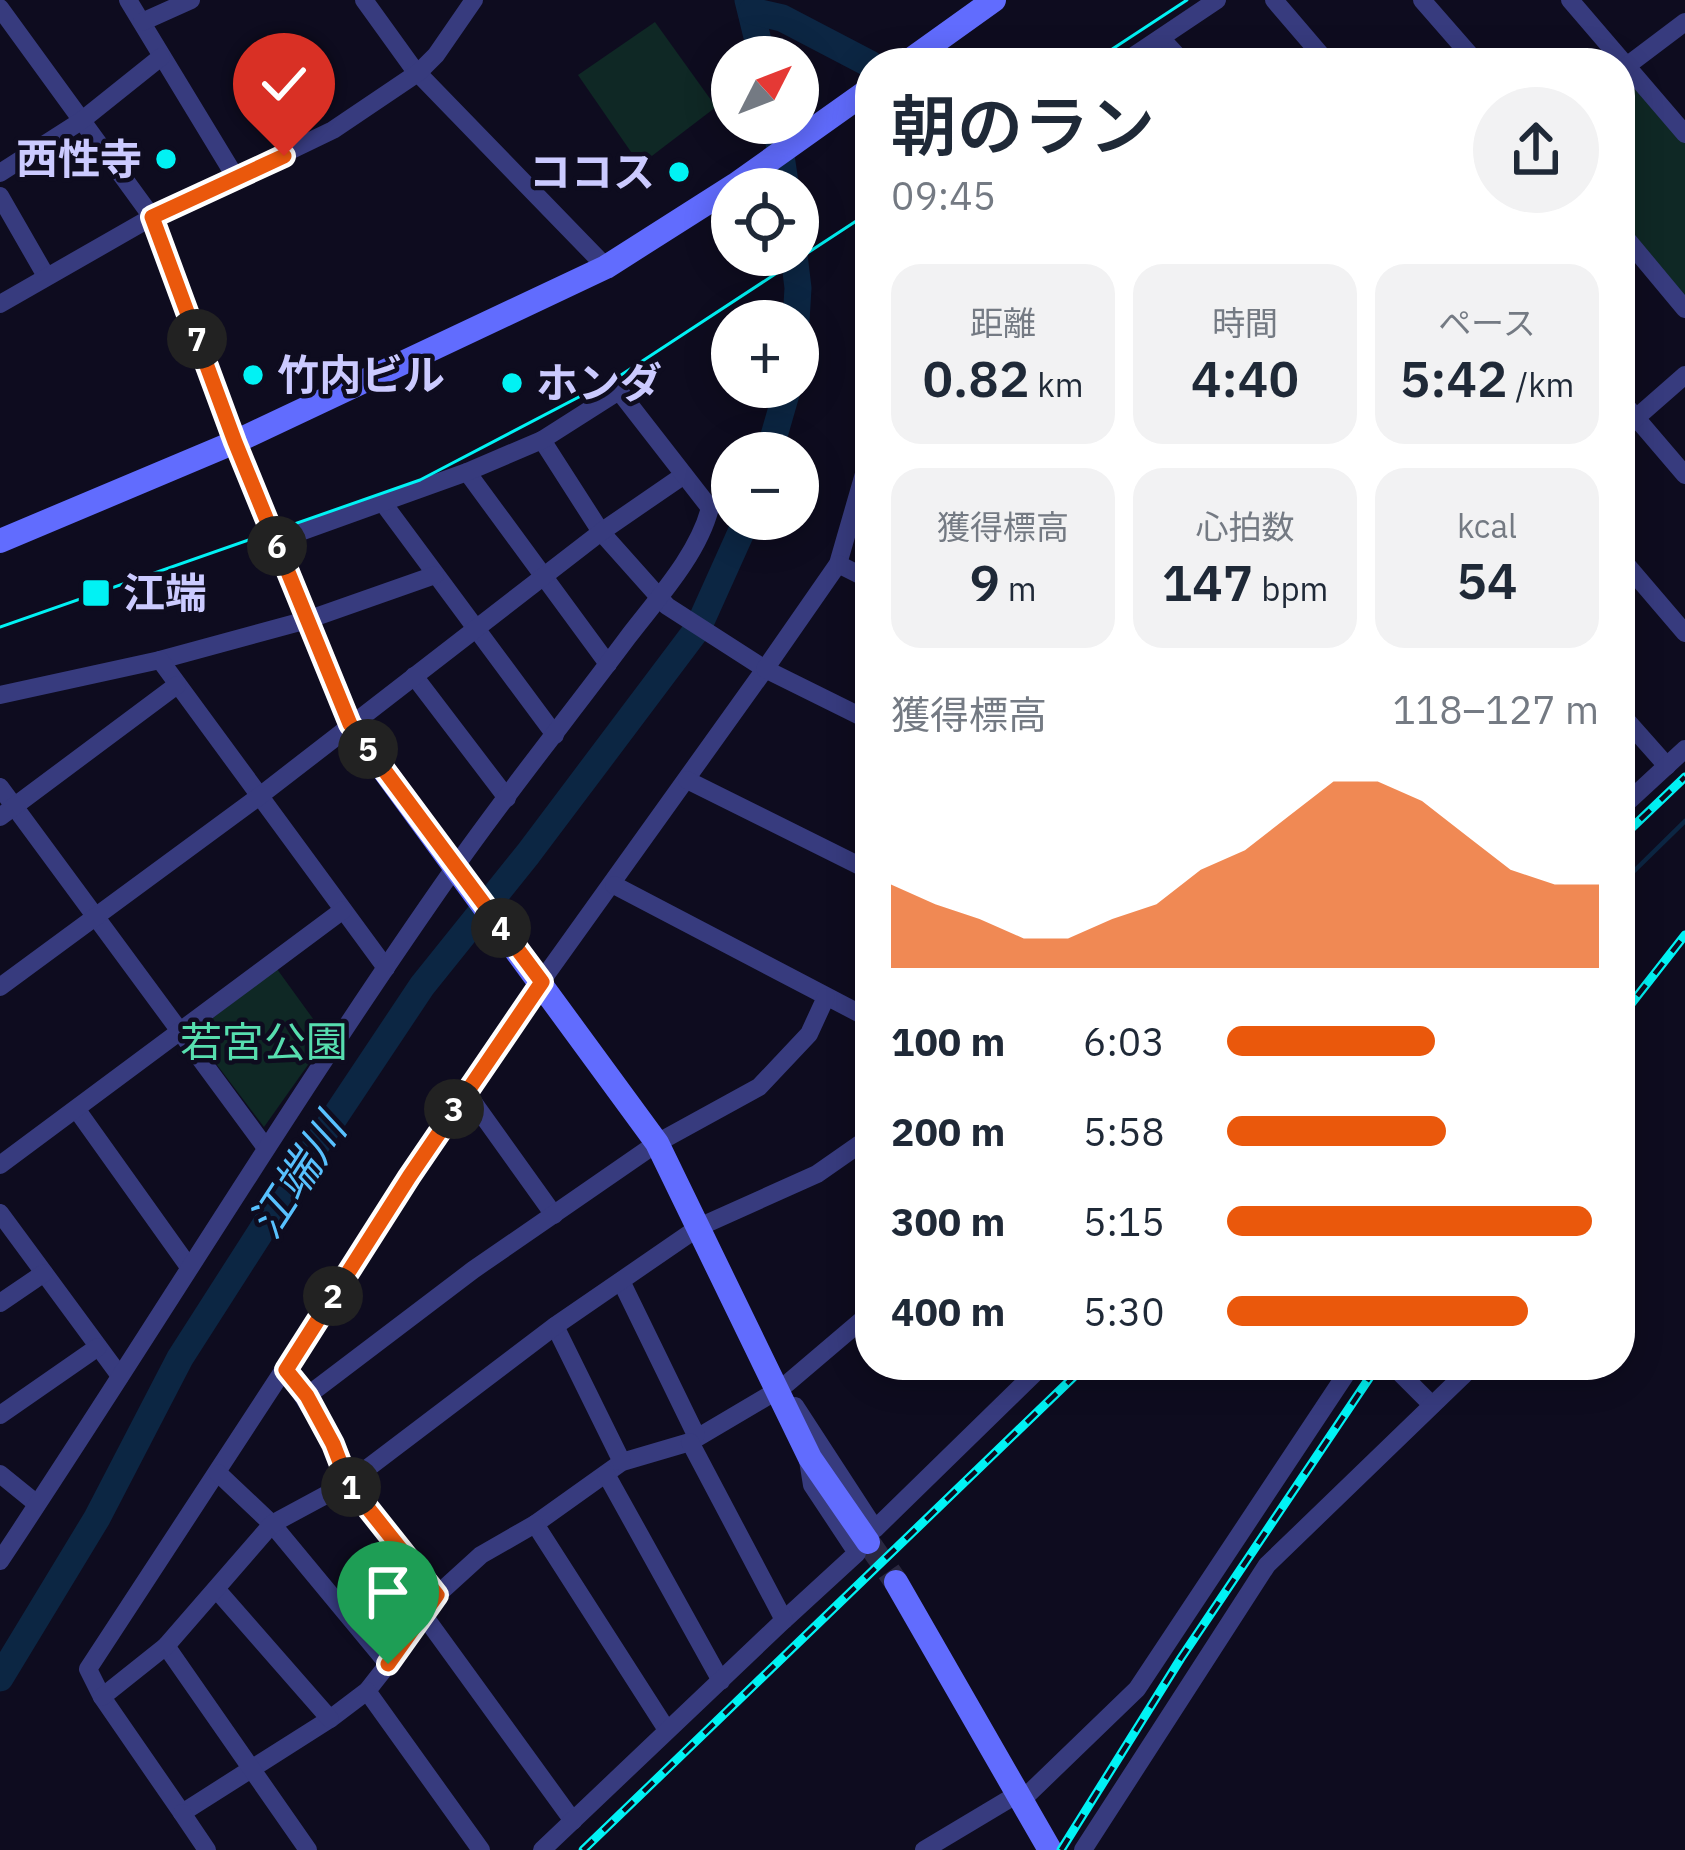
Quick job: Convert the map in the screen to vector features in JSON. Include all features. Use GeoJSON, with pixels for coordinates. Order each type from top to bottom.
{"type":"FeatureCollection","features":[{"type":"Feature","properties":{"kind":"street"},"geometry":{"type":"LineString","coordinates":[[128,0],[236,178]]}},
{"type":"Feature","properties":{"kind":"street"},"geometry":{"type":"LineString","coordinates":[[142,22],[191,0]]}},
{"type":"Feature","properties":{"kind":"street"},"geometry":{"type":"LineString","coordinates":[[364,0],[419,72],[606,268]]}},
{"type":"Feature","properties":{"kind":"street"},"geometry":{"type":"LineString","coordinates":[[0,304],[152,217],[333,130],[419,72],[475,0]]}},
{"type":"Feature","properties":{"kind":"street"},"geometry":{"type":"LineString","coordinates":[[927,48],[994,0]]}},
{"type":"Feature","properties":{"kind":"street"},"geometry":{"type":"LineString","coordinates":[[1146,48],[1217,0]]}},
{"type":"Feature","properties":{"kind":"street"},"geometry":{"type":"LineString","coordinates":[[1274,0],[1315,48]]}},
{"type":"Feature","properties":{"kind":"street"},"geometry":{"type":"LineString","coordinates":[[1422,0],[1464,48]]}},
{"type":"Feature","properties":{"kind":"street"},"geometry":{"type":"LineString","coordinates":[[1570,0],[1607,48]]}},
{"type":"Feature","properties":{"kind":"street"},"geometry":{"type":"LineString","coordinates":[[0,8],[152,217],[235,442],[350,724],[657,1144],[780,1388],[805,1448],[868,1542]]}},
{"type":"Feature","properties":{"kind":"street"},"geometry":{"type":"LineString","coordinates":[[1635,60],[1685,22]]}},
{"type":"Feature","properties":{"kind":"street"},"geometry":{"type":"LineString","coordinates":[[1161,38],[1170,48]]}},
{"type":"Feature","properties":{"kind":"street"},"geometry":{"type":"LineString","coordinates":[[0,173],[82,121],[161,56]]}},
{"type":"Feature","properties":{"kind":"street"},"geometry":{"type":"LineString","coordinates":[[1635,82],[1685,134]]}},
{"type":"Feature","properties":{"kind":"street"},"geometry":{"type":"LineString","coordinates":[[0,541],[235,442],[606,268],[736,185],[855,99]]}},
{"type":"Feature","properties":{"kind":"street"},"geometry":{"type":"LineString","coordinates":[[0,196],[46,276]]}},
{"type":"Feature","properties":{"kind":"street"},"geometry":{"type":"LineString","coordinates":[[1635,249],[1685,309]]}},
{"type":"Feature","properties":{"kind":"street"},"geometry":{"type":"LineString","coordinates":[[1685,375],[1637,417],[1685,476]]}},
{"type":"Feature","properties":{"kind":"street"},"geometry":{"type":"LineString","coordinates":[[0,1561],[386,968],[461,875],[507,798],[608,664],[663,602],[705,529],[710,508],[619,392],[542,440],[275,541]]}},
{"type":"Feature","properties":{"kind":"street"},"geometry":{"type":"LineString","coordinates":[[542,440],[601,532],[663,602],[761,666],[855,713]]}},
{"type":"Feature","properties":{"kind":"street"},"geometry":{"type":"LineString","coordinates":[[467,472],[608,664]]}},
{"type":"Feature","properties":{"kind":"street"},"geometry":{"type":"LineString","coordinates":[[0,987],[261,795],[601,532],[684,475]]}},
{"type":"Feature","properties":{"kind":"street"},"geometry":{"type":"LineString","coordinates":[[383,503],[555,735]]}},
{"type":"Feature","properties":{"kind":"street"},"geometry":{"type":"LineString","coordinates":[[207,1850],[102,1697],[88,1669],[466,1092],[535,972],[614,885],[761,666],[838,563],[855,505]]}},
{"type":"Feature","properties":{"kind":"street"},"geometry":{"type":"LineString","coordinates":[[838,563],[855,572]]}},
{"type":"Feature","properties":{"kind":"street"},"geometry":{"type":"LineString","coordinates":[[0,695],[160,660],[307,620],[435,574]]}},
{"type":"Feature","properties":{"kind":"street"},"geometry":{"type":"LineString","coordinates":[[1635,575],[1685,633]]}},
{"type":"Feature","properties":{"kind":"street"},"geometry":{"type":"LineString","coordinates":[[160,660],[386,968]]}},
{"type":"Feature","properties":{"kind":"street"},"geometry":{"type":"LineString","coordinates":[[414,676],[507,798]]}},
{"type":"Feature","properties":{"kind":"street"},"geometry":{"type":"LineString","coordinates":[[7,812],[178,685]]}},
{"type":"Feature","properties":{"kind":"street"},"geometry":{"type":"LineString","coordinates":[[1635,730],[1666,766]]}},
{"type":"Feature","properties":{"kind":"street"},"geometry":{"type":"LineString","coordinates":[[1635,795],[1685,748]]}},
{"type":"Feature","properties":{"kind":"street"},"geometry":{"type":"LineString","coordinates":[[687,780],[855,864]]}},
{"type":"Feature","properties":{"kind":"street"},"geometry":{"type":"LineString","coordinates":[[0,787],[7,812],[96,917],[266,1148]]}},
{"type":"Feature","properties":{"kind":"street"},"geometry":{"type":"LineString","coordinates":[[614,885],[855,1012]]}},
{"type":"Feature","properties":{"kind":"street"},"geometry":{"type":"LineString","coordinates":[[0,1166],[343,910]]}},
{"type":"Feature","properties":{"kind":"street"},"geometry":{"type":"LineString","coordinates":[[307,1396],[657,1144],[759,1088],[809,1034],[826,997]]}},
{"type":"Feature","properties":{"kind":"street"},"geometry":{"type":"LineString","coordinates":[[466,1092],[554,1215]]}},
{"type":"Feature","properties":{"kind":"street"},"geometry":{"type":"LineString","coordinates":[[77,1110],[190,1268]]}},
{"type":"Feature","properties":{"kind":"street"},"geometry":{"type":"LineString","coordinates":[[102,1697],[166,1646],[272,1524],[348,1483],[555,1326],[699,1227],[818,1174],[855,1148]]}},
{"type":"Feature","properties":{"kind":"street"},"geometry":{"type":"LineString","coordinates":[[0,1213],[120,1376]]}},
{"type":"Feature","properties":{"kind":"street"},"geometry":{"type":"LineString","coordinates":[[0,1303],[44,1273]]}},
{"type":"Feature","properties":{"kind":"street"},"geometry":{"type":"LineString","coordinates":[[620,1281],[784,1620]]}},
{"type":"Feature","properties":{"kind":"street"},"geometry":{"type":"LineString","coordinates":[[555,1326],[614,1468],[721,1681]]}},
{"type":"Feature","properties":{"kind":"street"},"geometry":{"type":"LineString","coordinates":[[182,1813],[330,1720],[367,1691],[437,1595],[481,1555],[535,1524],[614,1468],[693,1439],[780,1388],[855,1326]]}},
{"type":"Feature","properties":{"kind":"street"},"geometry":{"type":"LineString","coordinates":[[0,1414],[98,1347]]}},
{"type":"Feature","properties":{"kind":"street"},"geometry":{"type":"LineString","coordinates":[[286,1370],[307,1396],[348,1483],[437,1595]]}},
{"type":"Feature","properties":{"kind":"street"},"geometry":{"type":"LineString","coordinates":[[780,1388],[874,1528],[1027,1380]]}},
{"type":"Feature","properties":{"kind":"street"},"geometry":{"type":"LineString","coordinates":[[924,1850],[1018,1799],[1137,1689],[1342,1380]]}},
{"type":"Feature","properties":{"kind":"street"},"geometry":{"type":"LineString","coordinates":[[1407,1380],[1432,1406]]}},
{"type":"Feature","properties":{"kind":"street"},"geometry":{"type":"LineString","coordinates":[[1083,1850],[1267,1565],[1459,1380]]}},
{"type":"Feature","properties":{"kind":"street"},"geometry":{"type":"LineString","coordinates":[[542,1850],[856,1553],[812,1485],[805,1448]]}},
{"type":"Feature","properties":{"kind":"street"},"geometry":{"type":"LineString","coordinates":[[218,1473],[272,1524],[388,1664]]}},
{"type":"Feature","properties":{"kind":"street"},"geometry":{"type":"LineString","coordinates":[[0,1474],[38,1504]]}},
{"type":"Feature","properties":{"kind":"street"},"geometry":{"type":"LineString","coordinates":[[535,1524],[667,1730]]}},
{"type":"Feature","properties":{"kind":"street"},"geometry":{"type":"LineString","coordinates":[[896,1582],[1050,1850]]}},
{"type":"Feature","properties":{"kind":"street"},"geometry":{"type":"LineString","coordinates":[[217,1590],[330,1720]]}},
{"type":"Feature","properties":{"kind":"street"},"geometry":{"type":"LineString","coordinates":[[425,1617],[573,1821]]}},
{"type":"Feature","properties":{"kind":"street"},"geometry":{"type":"LineString","coordinates":[[166,1646],[308,1850]]}},
{"type":"Feature","properties":{"kind":"street"},"geometry":{"type":"LineString","coordinates":[[367,1691],[482,1850]]}},
{"type":"Feature","properties":{"kind":"green space"},"geometry":{"type":"Polygon","coordinates":[[[655,22],[711,100],[711,111],[640,165],[578,75],[655,22]]]}},
{"type":"Feature","properties":{"kind":"green space"},"geometry":{"type":"Polygon","coordinates":[[[1635,83],[1685,141],[1685,296],[1635,236],[1635,83]]]}},
{"type":"Feature","properties":{"kind":"green space","name":"若宮公園"},"geometry":{"type":"Polygon","coordinates":[[[277,969],[327,1038],[264,1127],[193,1033],[277,969]]]}},
{"type":"Feature","properties":{"kind":"waterway","name":"江端川"},"geometry":{"type":"LineString","coordinates":[[748,0],[757,36]]}},
{"type":"Feature","properties":{"kind":"waterway"},"geometry":{"type":"LineString","coordinates":[[752,11],[782,18],[855,56]]}},
{"type":"Feature","properties":{"kind":"waterway","name":"江端川"},"geometry":{"type":"LineString","coordinates":[[779,144],[783,168]]}},
{"type":"Feature","properties":{"kind":"waterway","name":"江端川"},"geometry":{"type":"LineString","coordinates":[[797,276],[797,300]]}},
{"type":"Feature","properties":{"kind":"waterway","name":"江端川"},"geometry":{"type":"LineString","coordinates":[[775,432],[782,408]]}},
{"type":"Feature","properties":{"kind":"waterway","name":"江端川"},"geometry":{"type":"LineString","coordinates":[[0,1678],[97,1518],[180,1358],[324,1133],[422,986],[698,628],[738,540]]}},
{"type":"Feature","properties":{"kind":"waterway"},"geometry":{"type":"LineString","coordinates":[[1635,870],[1685,821]]}},
{"type":"Feature","properties":{"kind":"tunnel"},"geometry":{"type":"LineString","coordinates":[[868,1542],[896,1582]]}},
{"type":"Feature","properties":{"kind":"tram line"},"geometry":{"type":"LineString","coordinates":[[1114,48],[1187,0]]}},
{"type":"Feature","properties":{"kind":"tram line"},"geometry":{"type":"LineString","coordinates":[[0,627],[420,480],[621,375],[855,222]]}},
{"type":"Feature","properties":{"kind":"railway"},"geometry":{"type":"LineString","coordinates":[[1635,825],[1685,777]]}},
{"type":"Feature","properties":{"kind":"railway"},"geometry":{"type":"LineString","coordinates":[[1635,999],[1685,935]]}},
{"type":"Feature","properties":{"kind":"railway"},"geometry":{"type":"LineString","coordinates":[[583,1850],[1070,1380]]}},
{"type":"Feature","properties":{"kind":"railway"},"geometry":{"type":"LineString","coordinates":[[1061,1850],[1181,1658],[1368,1380]]}},
{"type":"Feature","properties":{"kind":"place","name":"西性寺"},"geometry":{"type":"Point","coordinates":[166,159]}},
{"type":"Feature","properties":{"kind":"place","name":"ココス"},"geometry":{"type":"Point","coordinates":[679,172]}},
{"type":"Feature","properties":{"kind":"place","name":"竹内ビル"},"geometry":{"type":"Point","coordinates":[253,375]}},
{"type":"Feature","properties":{"kind":"place","name":"ホンダ"},"geometry":{"type":"Point","coordinates":[512,383]}},
{"type":"Feature","properties":{"kind":"place","name":"江端"},"geometry":{"type":"Point","coordinates":[96,593]}},
{"type":"Feature","properties":{"kind":"route"},"geometry":{"type":"LineString","coordinates":[[284,156],[152,217],[235,442],[350,724],[542,982],[500,1039],[286,1370],[307,1396],[348,1483],[437,1595],[388,1664]]}}]}
